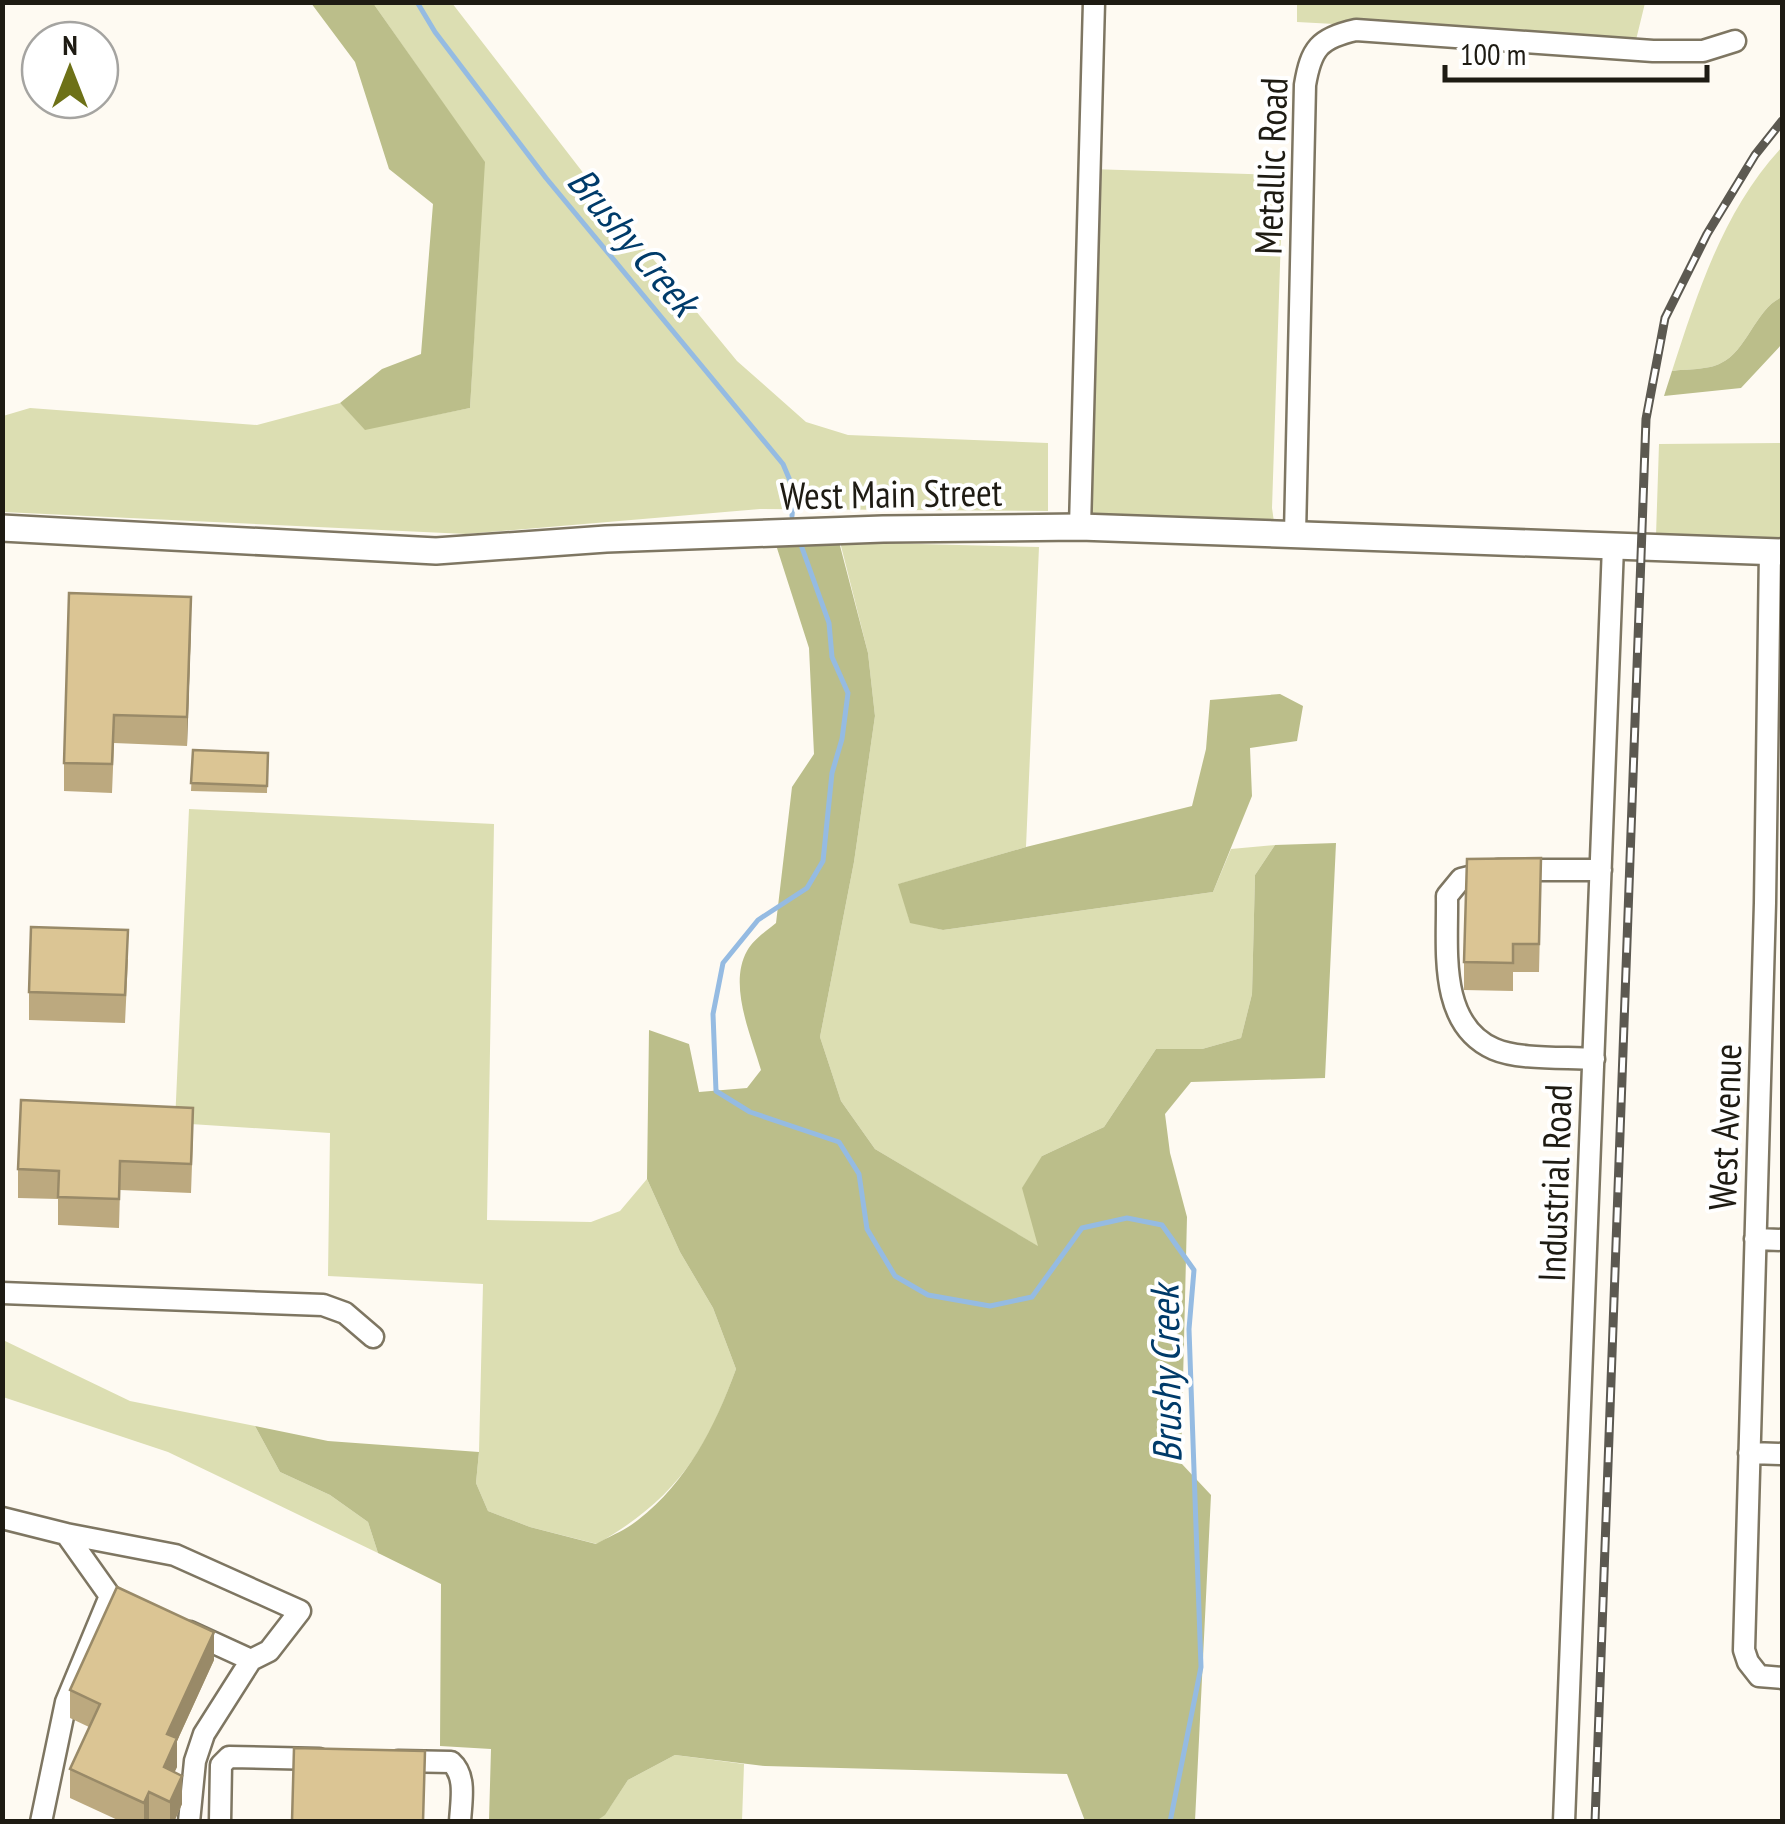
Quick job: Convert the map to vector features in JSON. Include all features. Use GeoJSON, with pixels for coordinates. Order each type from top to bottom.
{"type":"FeatureCollection","features":[{"type":"Feature","properties":{"kind":"main road","name":"West Main Street"},"geometry":{"type":"LineString","coordinates":[[2,528],[436,551],[625,538],[883,529],[1080,528],[1776,552]]}},
{"type":"Feature","properties":{"kind":"street"},"geometry":{"type":"LineString","coordinates":[[1080,528],[1094,2]]}},
{"type":"Feature","properties":{"kind":"street","name":"Metallic Road"},"geometry":{"type":"LineString","coordinates":[[1295,534],[1305,85],[1309,60],[1320,44],[1337,34],[1356,30],[1653,51],[1703,51],[1735,41]]}},
{"type":"Feature","properties":{"kind":"street","name":"Industrial Road"},"geometry":{"type":"LineString","coordinates":[[1564,1822],[1613,546]]}},
{"type":"Feature","properties":{"kind":"street","name":"West Avenue"},"geometry":{"type":"LineString","coordinates":[[1776,552],[1772,1020],[1755,1239],[1744,1650],[1759,1676],[1782,1678]]}},
{"type":"Feature","properties":{"kind":"street"},"geometry":{"type":"LineString","coordinates":[[1594,1059],[1494,1049],[1458,1017],[1449,978],[1447,896],[1461,879],[1498,870],[1601,870]]}},
{"type":"Feature","properties":{"kind":"street"},"geometry":{"type":"LineString","coordinates":[[1755,1239],[1782,1240]]}},
{"type":"Feature","properties":{"kind":"street"},"geometry":{"type":"LineString","coordinates":[[2,1293],[324,1305],[346,1313],[373,1337]]}},
{"type":"Feature","properties":{"kind":"street"},"geometry":{"type":"LineString","coordinates":[[1749,1452],[1782,1454]]}},
{"type":"Feature","properties":{"kind":"street"},"geometry":{"type":"LineString","coordinates":[[2,1518],[176,1555],[300,1610],[269,1650],[250,1660],[204,1734],[195,1761],[189,1822]]}},
{"type":"Feature","properties":{"kind":"street"},"geometry":{"type":"LineString","coordinates":[[41,1822],[66,1702],[119,1600],[66,1534]]}},
{"type":"Feature","properties":{"kind":"street"},"geometry":{"type":"LineString","coordinates":[[163,1620],[250,1660]]}},
{"type":"Feature","properties":{"kind":"street"},"geometry":{"type":"LineString","coordinates":[[220,1822],[224,1760],[340,1760]]}},
{"type":"Feature","properties":{"kind":"street"},"geometry":{"type":"LineString","coordinates":[[377,1761],[451,1762],[461,1772],[460,1822]]}},
{"type":"Feature","properties":{"kind":"green space"},"geometry":{"type":"Polygon","coordinates":[[[311,3],[373,3],[485,162],[470,408],[365,430],[340,403],[382,369],[421,354],[433,204],[389,169],[355,62],[311,3]]]}},
{"type":"Feature","properties":{"kind":"green space"},"geometry":{"type":"Polygon","coordinates":[[[373,3],[452,3],[598,192],[737,361],[806,422],[848,435],[1048,443],[1048,511],[760,509],[466,534],[3,512],[3,416],[30,408],[257,425],[340,403],[365,429],[470,408],[484,162],[373,3]]]}},
{"type":"Feature","properties":{"kind":"green space"},"geometry":{"type":"Polygon","coordinates":[[[1297,3],[1645,3],[1636,40],[1297,22],[1297,3]]]}},
{"type":"Feature","properties":{"kind":"green space"},"geometry":{"type":"Polygon","coordinates":[[[1782,147],[1782,297],[1765,310],[1730,357],[1710,367],[1672,371],[1715,252],[1744,197],[1782,147]]]}},
{"type":"Feature","properties":{"kind":"green space"},"geometry":{"type":"Polygon","coordinates":[[[1090,169],[1283,175],[1274,522],[1094,517],[1079,504],[1090,169]]]}},
{"type":"Feature","properties":{"kind":"green space"},"geometry":{"type":"Polygon","coordinates":[[[1782,297],[1782,344],[1741,388],[1664,396],[1672,371],[1710,367],[1730,357],[1765,310],[1782,297]]]}},
{"type":"Feature","properties":{"kind":"green space"},"geometry":{"type":"Polygon","coordinates":[[[1782,443],[1782,541],[1656,536],[1659,444],[1782,443]]]}},
{"type":"Feature","properties":{"kind":"green space"},"geometry":{"type":"Polygon","coordinates":[[[839,542],[868,653],[875,716],[854,862],[820,1037],[841,1101],[875,1149],[1038,1246],[1022,1188],[1042,1156],[1104,1127],[1156,1049],[1202,1049],[1241,1038],[1252,994],[1255,875],[1275,845],[1336,843],[1325,1078],[1191,1082],[1165,1114],[1170,1153],[1187,1217],[1181,1463],[1211,1495],[1195,1821],[1085,1821],[1067,1774],[765,1766],[675,1755],[628,1780],[605,1815],[596,1821],[489,1821],[491,1749],[440,1746],[441,1584],[378,1553],[368,1522],[330,1495],[280,1472],[255,1426],[328,1441],[479,1452],[476,1483],[488,1511],[530,1527],[596,1544],[633,1524],[655,1505],[698,1452],[736,1369],[713,1308],[680,1252],[647,1179],[649,1030],[689,1044],[699,1092],[747,1088],[761,1070],[740,994],[742,964],[753,943],[776,923],[792,787],[814,754],[809,648],[776,545],[839,542]]]}},
{"type":"Feature","properties":{"kind":"green space"},"geometry":{"type":"Polygon","coordinates":[[[840,542],[1039,547],[1026,847],[899,884],[910,922],[943,930],[1213,892],[1231,849],[1275,845],[1255,875],[1252,994],[1241,1038],[1202,1049],[1156,1049],[1104,1127],[1042,1156],[1039,1247],[875,1149],[841,1101],[820,1037],[854,862],[875,716],[868,653],[840,542]]]}},
{"type":"Feature","properties":{"kind":"green space"},"geometry":{"type":"Polygon","coordinates":[[[1280,694],[1303,706],[1297,741],[1250,748],[1252,796],[1213,892],[943,930],[910,923],[898,884],[1192,806],[1206,749],[1210,700],[1280,694]]]}},
{"type":"Feature","properties":{"kind":"green space"},"geometry":{"type":"Polygon","coordinates":[[[189,809],[494,824],[487,1220],[591,1222],[620,1211],[647,1179],[680,1252],[713,1308],[736,1369],[713,1425],[684,1471],[647,1509],[597,1544],[530,1527],[488,1511],[476,1483],[483,1284],[328,1276],[330,1133],[175,1123],[189,809]]]}},
{"type":"Feature","properties":{"kind":"green space"},"geometry":{"type":"Polygon","coordinates":[[[3,1340],[130,1401],[255,1426],[280,1472],[330,1495],[368,1522],[378,1553],[168,1452],[3,1397],[3,1340]]]}},
{"type":"Feature","properties":{"kind":"green space"},"geometry":{"type":"Polygon","coordinates":[[[675,1755],[744,1764],[742,1821],[592,1822],[610,1807],[628,1780],[675,1755]]]}},
{"type":"Feature","properties":{"kind":"building"},"geometry":{"type":"Polygon","coordinates":[[[69,593],[191,597],[187,717],[114,715],[112,764],[64,763],[69,593]]]}},
{"type":"Feature","properties":{"kind":"building"},"geometry":{"type":"Polygon","coordinates":[[[193,750],[268,753],[267,786],[191,783],[193,750]]]}},
{"type":"Feature","properties":{"kind":"building"},"geometry":{"type":"Polygon","coordinates":[[[1541,858],[1539,944],[1513,944],[1513,963],[1464,962],[1467,859],[1541,858]]]}},
{"type":"Feature","properties":{"kind":"building"},"geometry":{"type":"Polygon","coordinates":[[[31,927],[128,930],[125,995],[29,992],[31,927]]]}},
{"type":"Feature","properties":{"kind":"building"},"geometry":{"type":"Polygon","coordinates":[[[21,1100],[193,1108],[191,1164],[120,1161],[119,1199],[58,1197],[59,1171],[18,1169],[21,1100]]]}},
{"type":"Feature","properties":{"kind":"building"},"geometry":{"type":"Polygon","coordinates":[[[117,1587],[214,1632],[167,1734],[177,1738],[164,1767],[182,1776],[170,1802],[149,1792],[144,1803],[70,1769],[100,1704],[70,1690],[117,1587]]]}},
{"type":"Feature","properties":{"kind":"building"},"geometry":{"type":"Polygon","coordinates":[[[294,1748],[425,1751],[423,1822],[292,1822],[294,1748]]]}},
{"type":"Feature","properties":{"kind":"waterway","name":"Brushy Creek"},"geometry":{"type":"LineString","coordinates":[[417,2],[435,32],[546,178],[783,464],[794,490],[792,516]]}},
{"type":"Feature","properties":{"kind":"waterway","name":"Brushy Creek"},"geometry":{"type":"LineString","coordinates":[[801,545],[829,623],[832,657],[848,693],[842,739],[832,773],[823,861],[807,888],[758,920],[723,963],[713,1014],[716,1091],[750,1112],[839,1142],[859,1174],[867,1229],[895,1276],[928,1295],[990,1306],[1032,1297],[1082,1228],[1127,1218],[1162,1225],[1194,1270],[1189,1329],[1201,1667],[1170,1822]]}},
{"type":"Feature","properties":{"kind":"railway"},"geometry":{"type":"LineString","coordinates":[[1595,1822],[1646,419],[1665,318],[1707,234],[1755,155],[1782,121]]}}]}
